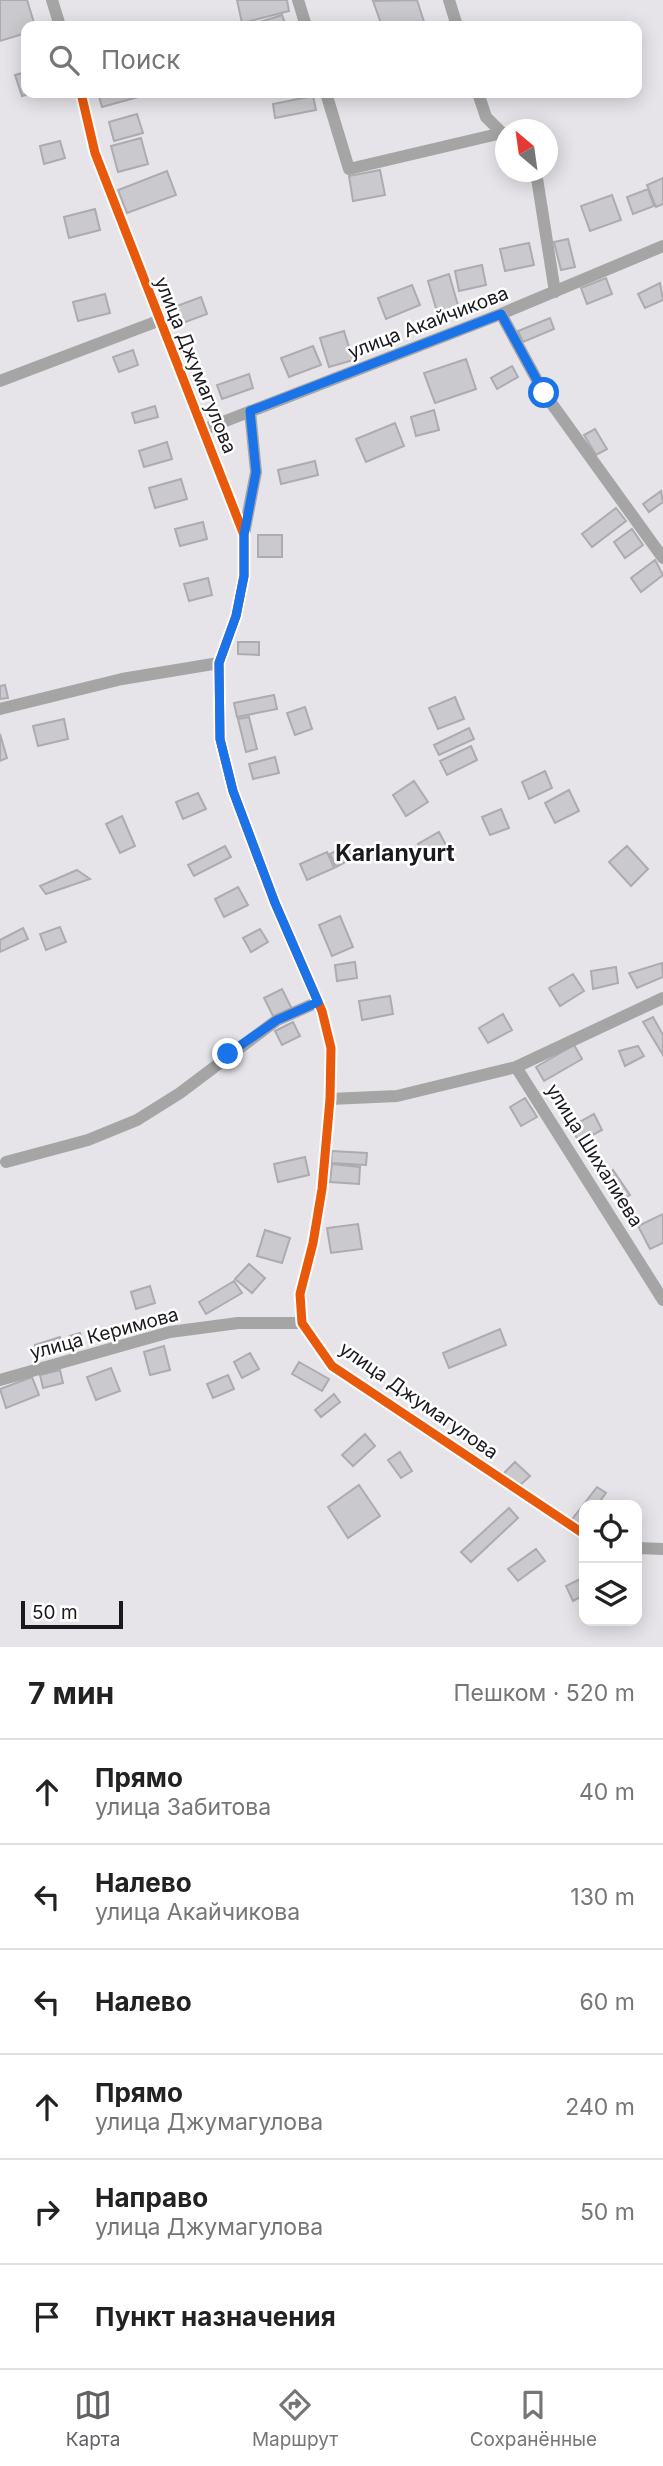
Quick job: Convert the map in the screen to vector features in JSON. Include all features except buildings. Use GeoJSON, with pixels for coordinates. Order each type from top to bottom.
{"type":"FeatureCollection","features":[{"type":"Feature","properties":{"kind":"street"},"geometry":{"type":"LineString","coordinates":[[52,0],[58,21]]}},
{"type":"Feature","properties":{"kind":"street"},"geometry":{"type":"LineString","coordinates":[[298,0],[304,21]]}},
{"type":"Feature","properties":{"kind":"street"},"geometry":{"type":"LineString","coordinates":[[449,0],[455,21]]}},
{"type":"Feature","properties":{"kind":"street","name":"улица Джумагулова"},"geometry":{"type":"LineString","coordinates":[[82,98],[95,153],[158,321],[205,429],[244,535],[244,576],[236,616],[219,663],[220,739],[233,791],[275,903],[318,1002],[331,1048],[330,1099],[313,1243],[300,1294],[302,1323],[331,1366],[579,1531]]}},
{"type":"Feature","properties":{"kind":"street"},"geometry":{"type":"LineString","coordinates":[[327,98],[348,169],[495,137]]}},
{"type":"Feature","properties":{"kind":"street"},"geometry":{"type":"LineString","coordinates":[[480,98],[486,117],[495,126]]}},
{"type":"Feature","properties":{"kind":"street"},"geometry":{"type":"LineString","coordinates":[[538,182],[555,292]]}},
{"type":"Feature","properties":{"kind":"street","name":"улица Акайчикова"},"geometry":{"type":"LineString","coordinates":[[205,429],[501,314],[663,246]]}},
{"type":"Feature","properties":{"kind":"street"},"geometry":{"type":"LineString","coordinates":[[501,314],[544,393],[663,558]]}},
{"type":"Feature","properties":{"kind":"street"},"geometry":{"type":"LineString","coordinates":[[0,382],[158,321]]}},
{"type":"Feature","properties":{"kind":"street"},"geometry":{"type":"LineString","coordinates":[[244,535],[256,472],[250,411]]}},
{"type":"Feature","properties":{"kind":"street"},"geometry":{"type":"LineString","coordinates":[[0,709],[122,679],[219,663]]}},
{"type":"Feature","properties":{"kind":"street"},"geometry":{"type":"LineString","coordinates":[[330,1099],[397,1096],[516,1067],[663,998]]}},
{"type":"Feature","properties":{"kind":"street"},"geometry":{"type":"LineString","coordinates":[[6,1162],[89,1140],[137,1120],[180,1093],[277,1020],[318,1002]]}},
{"type":"Feature","properties":{"kind":"street","name":"улица Шихалиева"},"geometry":{"type":"LineString","coordinates":[[516,1067],[663,1300]]}},
{"type":"Feature","properties":{"kind":"street","name":"улица Керимова"},"geometry":{"type":"LineString","coordinates":[[0,1380],[170,1332],[238,1323],[302,1323]]}},
{"type":"Feature","properties":{"kind":"street"},"geometry":{"type":"LineString","coordinates":[[642,1548],[663,1549]]}},
{"type":"Feature","properties":{"kind":"cycle path"},"geometry":{"type":"LineString","coordinates":[[82,98],[95,153],[244,535],[244,576],[236,616],[219,663],[220,739],[233,791],[275,903],[322,1011],[331,1048],[330,1099],[322,1189],[313,1243],[300,1294],[302,1323],[332,1366],[579,1531]]}},
{"type":"Feature","properties":{"kind":"district","name":"Karlanyurt"},"geometry":{"type":"Point","coordinates":[395,853]}},
{"type":"Feature","properties":{"kind":"route"},"geometry":{"type":"LineString","coordinates":[[228,1054],[277,1020],[318,1002],[275,903],[233,791],[220,739],[219,663],[236,616],[244,576],[244,535],[256,472],[250,411],[501,314],[544,393]]}}]}
